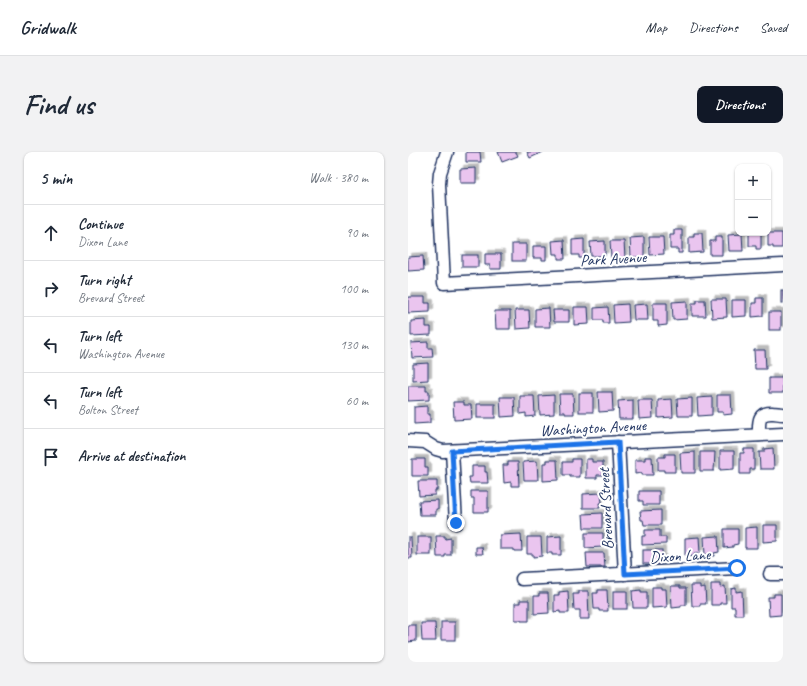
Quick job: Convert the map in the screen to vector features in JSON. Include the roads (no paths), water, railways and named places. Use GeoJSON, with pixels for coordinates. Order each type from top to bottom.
{"type":"FeatureCollection","features":[{"type":"Feature","properties":{"kind":"street","name":"Park Avenue"},"geometry":{"type":"LineString","coordinates":[[448,152],[440,173],[439,184],[444,283],[783,265]]}},
{"type":"Feature","properties":{"kind":"street"},"geometry":{"type":"LineString","coordinates":[[759,435],[759,421],[762,416],[766,413],[783,414]]}},
{"type":"Feature","properties":{"kind":"street","name":"Washington Avenue"},"geometry":{"type":"LineString","coordinates":[[408,442],[425,442],[442,451],[452,451],[783,434]]}},
{"type":"Feature","properties":{"kind":"street","name":"Brevard Street"},"geometry":{"type":"LineString","coordinates":[[618,442],[625,574]]}},
{"type":"Feature","properties":{"kind":"street"},"geometry":{"type":"LineString","coordinates":[[452,451],[456,523]]}},
{"type":"Feature","properties":{"kind":"street","name":"Dixon Lane"},"geometry":{"type":"LineString","coordinates":[[522,579],[737,568]]}},
{"type":"Feature","properties":{"kind":"street"},"geometry":{"type":"LineString","coordinates":[[770,574],[783,574]]}}]}
